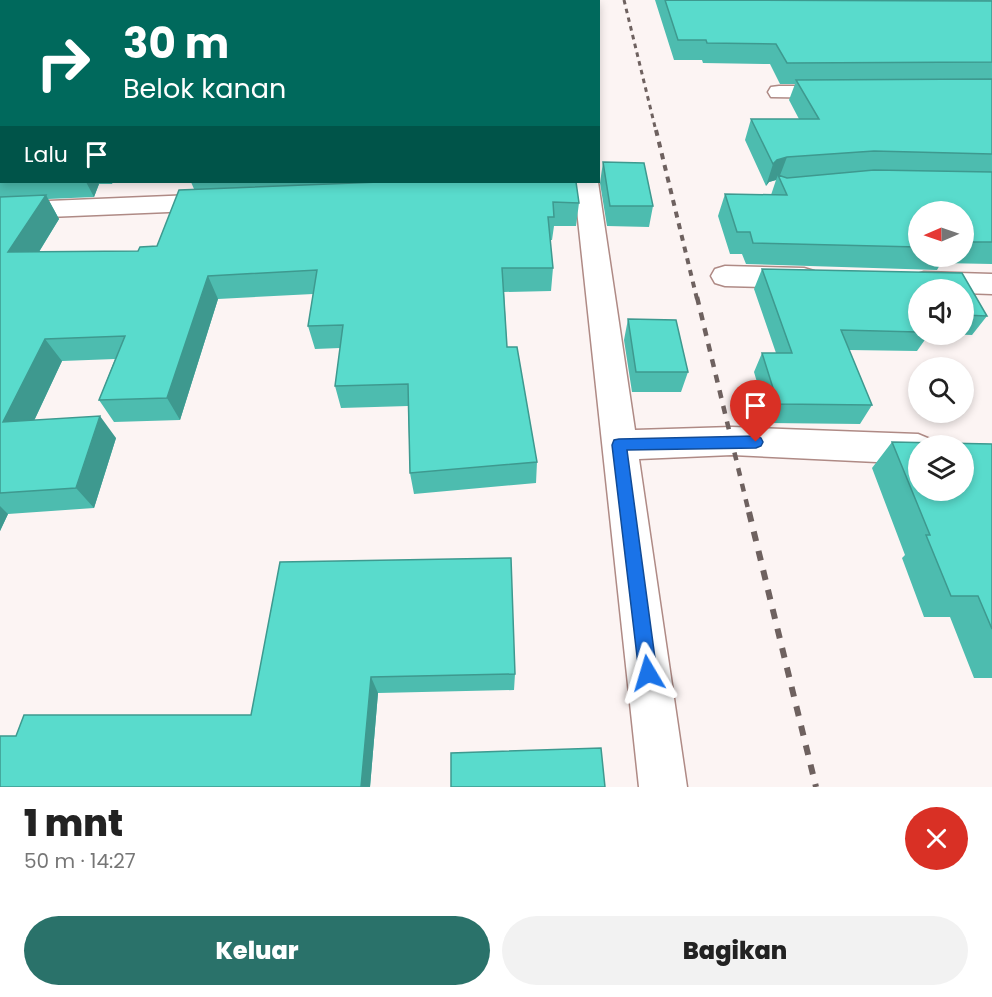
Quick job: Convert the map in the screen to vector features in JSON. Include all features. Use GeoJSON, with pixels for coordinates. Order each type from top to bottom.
{"type":"FeatureCollection","features":[{"type":"Feature","properties":{"kind":"street"},"geometry":{"type":"LineString","coordinates":[[779,92],[862,92]]}},
{"type":"Feature","properties":{"kind":"street"},"geometry":{"type":"LineString","coordinates":[[579,185],[619,445],[663,787]]}},
{"type":"Feature","properties":{"kind":"street"},"geometry":{"type":"LineString","coordinates":[[0,211],[240,201]]}},
{"type":"Feature","properties":{"kind":"street"},"geometry":{"type":"LineString","coordinates":[[724,276],[829,279]]}},
{"type":"Feature","properties":{"kind":"street"},"geometry":{"type":"LineString","coordinates":[[899,281],[992,284]]}},
{"type":"Feature","properties":{"kind":"street"},"geometry":{"type":"LineString","coordinates":[[619,445],[732,441],[908,449]]}},
{"type":"Feature","properties":{"kind":"building"},"geometry":{"type":"Polygon","coordinates":[[[665,0],[992,1],[992,62],[787,63],[776,44],[707,43],[706,40],[678,40],[665,0]]]}},
{"type":"Feature","properties":{"kind":"building"},"geometry":{"type":"Polygon","coordinates":[[[992,79],[992,154],[874,151],[787,157],[773,164],[751,119],[819,119],[796,80],[992,79]]]}},
{"type":"Feature","properties":{"kind":"building"},"geometry":{"type":"Polygon","coordinates":[[[603,162],[644,163],[653,206],[610,206],[603,162]]]}},
{"type":"Feature","properties":{"kind":"building"},"geometry":{"type":"Polygon","coordinates":[[[874,170],[992,172],[992,242],[974,242],[974,201],[908,201],[908,247],[753,243],[750,232],[737,232],[725,194],[787,195],[778,175],[787,178],[874,170]]]}},
{"type":"Feature","properties":{"kind":"building"},"geometry":{"type":"Polygon","coordinates":[[[354,183],[576,183],[579,203],[553,202],[554,217],[548,217],[553,268],[502,268],[507,347],[517,347],[537,462],[410,473],[408,384],[335,386],[343,325],[308,326],[317,270],[208,276],[167,398],[99,400],[125,336],[45,339],[3,422],[100,416],[76,488],[0,493],[0,197],[46,195],[8,252],[138,251],[140,247],[157,246],[179,190],[354,183]]]}},
{"type":"Feature","properties":{"kind":"building"},"geometry":{"type":"Polygon","coordinates":[[[762,269],[962,273],[965,279],[908,279],[908,332],[841,330],[872,405],[778,404],[762,353],[792,353],[762,269]]]}},
{"type":"Feature","properties":{"kind":"building"},"geometry":{"type":"Polygon","coordinates":[[[974,294],[987,316],[974,315],[974,294]]]}},
{"type":"Feature","properties":{"kind":"building"},"geometry":{"type":"Polygon","coordinates":[[[628,319],[676,320],[688,372],[636,372],[628,319]]]}},
{"type":"Feature","properties":{"kind":"building"},"geometry":{"type":"Polygon","coordinates":[[[892,442],[908,442],[908,481],[892,442]]]}},
{"type":"Feature","properties":{"kind":"building"},"geometry":{"type":"Polygon","coordinates":[[[974,444],[992,444],[992,629],[978,596],[951,596],[926,535],[930,535],[916,501],[974,501],[974,444]]]}},
{"type":"Feature","properties":{"kind":"building"},"geometry":{"type":"Polygon","coordinates":[[[511,558],[515,674],[371,677],[361,787],[0,787],[0,736],[16,736],[24,715],[251,715],[280,562],[511,558]]]}},
{"type":"Feature","properties":{"kind":"building"},"geometry":{"type":"Polygon","coordinates":[[[601,748],[605,787],[451,787],[451,753],[601,748]]]}},
{"type":"Feature","properties":{"kind":"railway"},"geometry":{"type":"LineString","coordinates":[[624,0],[656,131]]}},
{"type":"Feature","properties":{"kind":"railway"},"geometry":{"type":"LineString","coordinates":[[656,130],[697,299]]}},
{"type":"Feature","properties":{"kind":"railway"},"geometry":{"type":"LineString","coordinates":[[697,297],[749,513]]}},
{"type":"Feature","properties":{"kind":"railway"},"geometry":{"type":"LineString","coordinates":[[749,512],[816,787]]}},
{"type":"Feature","properties":{"kind":"route"},"geometry":{"type":"LineString","coordinates":[[648,673],[619,445],[756,442]]}}]}
